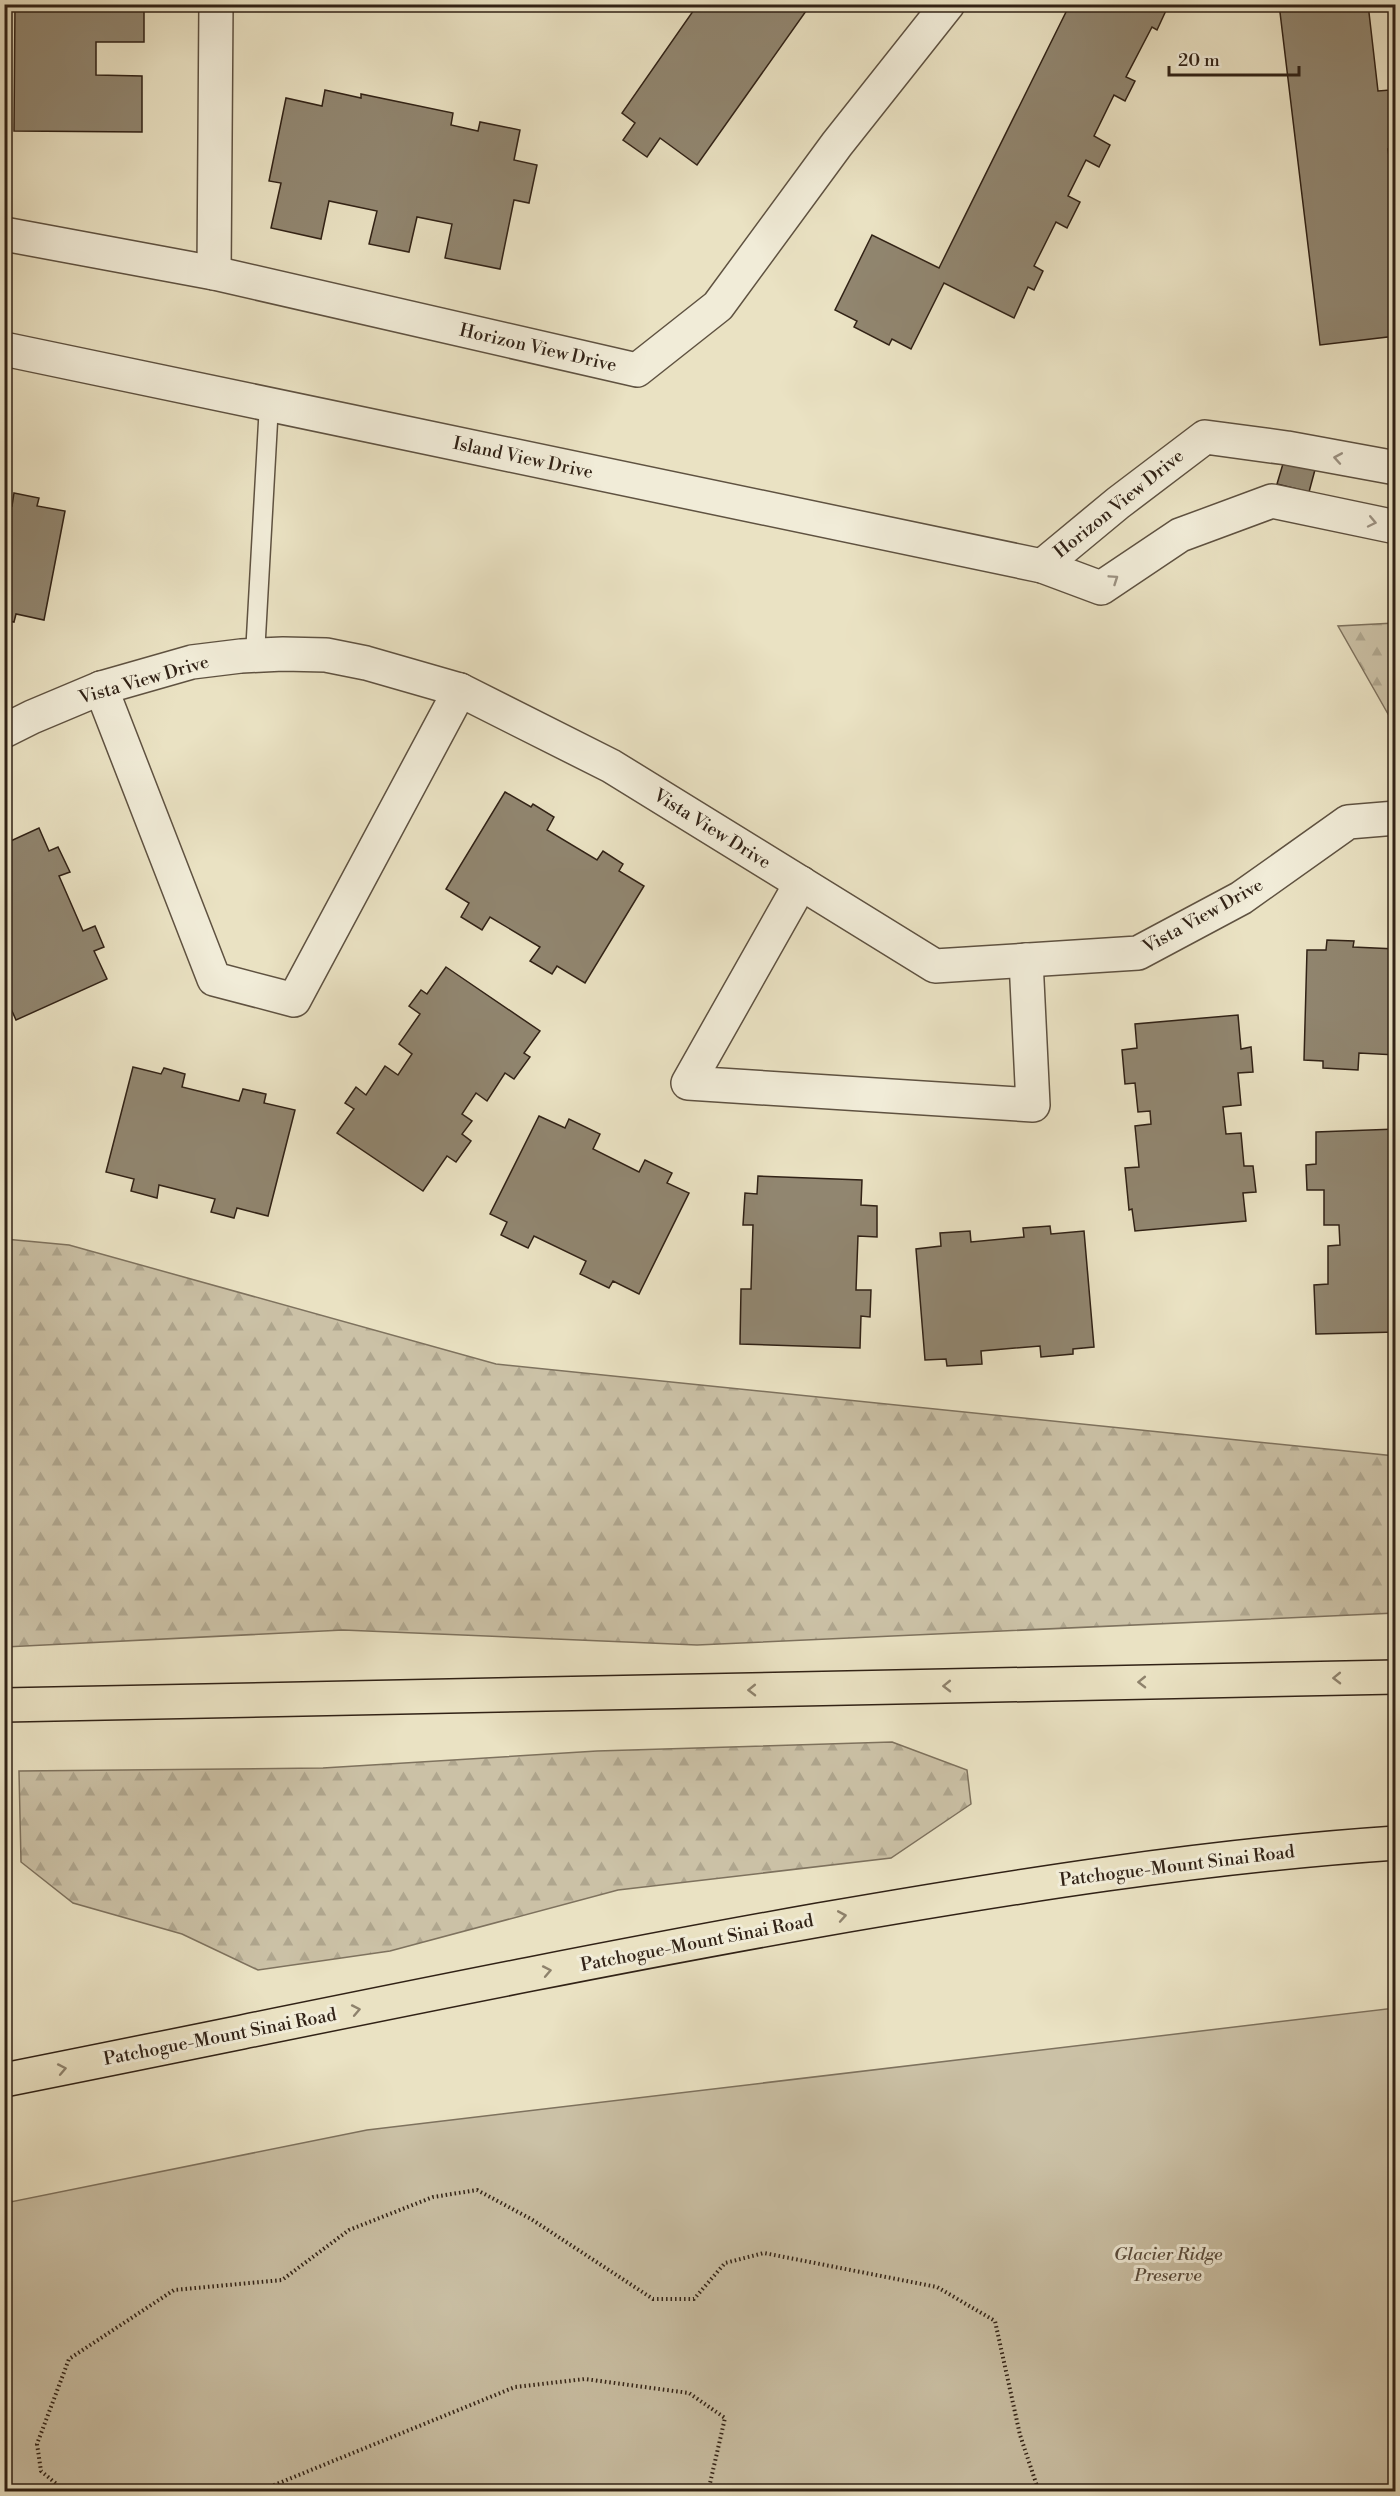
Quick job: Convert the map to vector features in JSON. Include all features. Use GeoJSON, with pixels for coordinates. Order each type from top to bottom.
{"type":"FeatureCollection","features":[{"type":"Feature","properties":{"kind":"highway"},"geometry":{"type":"LineString","coordinates":[[4,1705],[1395,1677]]}},
{"type":"Feature","properties":{"kind":"highway","name":"Patchogue-Mount Sinai Road"},"geometry":{"type":"LineString","coordinates":[[4,2080],[580,1965],[888,1908],[1050,1881],[1190,1863],[1395,1843]]}},
{"type":"Feature","properties":{"kind":"street"},"geometry":{"type":"LineString","coordinates":[[214,273],[216,4]]}},
{"type":"Feature","properties":{"kind":"street","name":"Horizon View Drive"},"geometry":{"type":"LineString","coordinates":[[4,234],[214,273],[637,370],[718,306],[837,144],[948,4]]}},
{"type":"Feature","properties":{"kind":"street","name":"Island View Drive"},"geometry":{"type":"LineString","coordinates":[[4,349],[1041,566]]}},
{"type":"Feature","properties":{"kind":"street","name":"Horizon View Drive"},"geometry":{"type":"LineString","coordinates":[[1041,566],[1204,437],[1287,448],[1395,468]]}},
{"type":"Feature","properties":{"kind":"street","name":"Horizon View Drive"},"geometry":{"type":"LineString","coordinates":[[1041,566],[1101,588],[1180,535],[1272,501],[1395,527]]}},
{"type":"Feature","properties":{"kind":"street","name":"Vista View Drive"},"geometry":{"type":"LineString","coordinates":[[4,731],[101,688],[192,662],[255,656],[326,655],[366,663],[460,690],[611,766],[935,966],[1138,953],[1241,898],[1348,822],[1395,818]]}},
{"type":"Feature","properties":{"kind":"street"},"geometry":{"type":"LineString","coordinates":[[101,688],[214,979],[294,1000],[460,690]]}},
{"type":"Feature","properties":{"kind":"street"},"geometry":{"type":"LineString","coordinates":[[801,884],[688,1083],[1033,1105],[1026,960]]}},
{"type":"Feature","properties":{"kind":"lane"},"geometry":{"type":"LineString","coordinates":[[255,656],[269,404]]}},
{"type":"Feature","properties":{"kind":"path"},"geometry":{"type":"LineString","coordinates":[[66,2492],[41,2471],[37,2444],[69,2359],[174,2290],[282,2280],[349,2230],[433,2197],[477,2190],[531,2219],[653,2299],[694,2299],[724,2263],[764,2253],[937,2287],[995,2321],[1020,2435],[1039,2492]]}},
{"type":"Feature","properties":{"kind":"path"},"geometry":{"type":"LineString","coordinates":[[257,2492],[515,2387],[585,2379],[688,2392],[725,2418],[708,2492]]}},
{"type":"Feature","properties":{"kind":"green space"},"geometry":{"type":"Polygon","coordinates":[[[1396,623],[1395,722],[1392,721],[1338,626],[1396,623]]]}},
{"type":"Feature","properties":{"kind":"green space"},"geometry":{"type":"Polygon","coordinates":[[[5,1239],[69,1245],[496,1364],[1395,1456],[1395,1613],[697,1645],[343,1630],[5,1647],[5,1239]]]}},
{"type":"Feature","properties":{"kind":"green space"},"geometry":{"type":"Polygon","coordinates":[[[892,1742],[967,1770],[971,1804],[891,1858],[618,1890],[390,1951],[258,1970],[182,1934],[73,1903],[21,1862],[19,1771],[323,1768],[597,1751],[892,1742]]]}},
{"type":"Feature","properties":{"kind":"green space","name":"Glacier Ridge Preserve"},"geometry":{"type":"Polygon","coordinates":[[[1395,2008],[1395,2491],[5,2491],[5,2203],[367,2130],[1395,2008]]]}},
{"type":"Feature","properties":{"kind":"building"},"geometry":{"type":"Polygon","coordinates":[[[15,4],[144,4],[144,42],[96,42],[96,75],[142,76],[142,132],[14,131],[15,4]]]}},
{"type":"Feature","properties":{"kind":"building"},"geometry":{"type":"Polygon","coordinates":[[[698,4],[811,4],[697,165],[660,138],[647,157],[623,140],[635,123],[622,113],[698,4]]]}},
{"type":"Feature","properties":{"kind":"building"},"geometry":{"type":"Polygon","coordinates":[[[1070,4],[1169,4],[1157,30],[1152,27],[1126,77],[1135,81],[1125,101],[1114,95],[1094,136],[1110,145],[1099,167],[1086,160],[1068,196],[1080,202],[1067,228],[1056,222],[1034,266],[1043,271],[1034,290],[1028,287],[1014,318],[944,283],[911,349],[892,339],[889,345],[854,327],[857,321],[835,310],[872,235],[939,268],[1070,4]]]}},
{"type":"Feature","properties":{"kind":"building"},"geometry":{"type":"Polygon","coordinates":[[[1279,4],[1368,4],[1378,91],[1390,90],[1396,134],[1396,148],[1388,149],[1396,214],[1396,336],[1320,345],[1279,4]]]}},
{"type":"Feature","properties":{"kind":"building"},"geometry":{"type":"Polygon","coordinates":[[[325,90],[361,98],[361,94],[453,113],[451,125],[478,131],[480,122],[520,130],[514,160],[537,165],[529,203],[514,200],[500,269],[445,258],[452,224],[417,217],[409,252],[369,244],[377,211],[329,201],[321,239],[271,228],[281,183],[269,181],[286,98],[322,106],[325,90]]]}},
{"type":"Feature","properties":{"kind":"building"},"geometry":{"type":"Polygon","coordinates":[[[1285,457],[1316,466],[1309,492],[1277,484],[1285,457]]]}},
{"type":"Feature","properties":{"kind":"building"},"geometry":{"type":"Polygon","coordinates":[[[14,493],[39,498],[37,506],[65,511],[44,620],[16,614],[14,622],[4,620],[4,504],[12,506],[14,493]]]}},
{"type":"Feature","properties":{"kind":"building"},"geometry":{"type":"Polygon","coordinates":[[[505,792],[531,807],[533,804],[554,817],[547,830],[597,860],[603,851],[623,864],[619,871],[644,886],[585,983],[557,966],[552,974],[530,961],[540,947],[490,917],[482,930],[461,917],[469,903],[446,889],[505,792]]]}},
{"type":"Feature","properties":{"kind":"building"},"geometry":{"type":"Polygon","coordinates":[[[39,828],[49,851],[58,847],[70,872],[59,876],[83,931],[95,926],[104,947],[94,951],[107,979],[16,1020],[4,993],[4,844],[39,828]]]}},
{"type":"Feature","properties":{"kind":"building"},"geometry":{"type":"Polygon","coordinates":[[[1327,940],[1354,941],[1353,947],[1396,949],[1396,1055],[1359,1053],[1358,1070],[1323,1068],[1323,1061],[1304,1060],[1307,950],[1326,950],[1327,940]]]}},
{"type":"Feature","properties":{"kind":"building"},"geometry":{"type":"Polygon","coordinates":[[[446,967],[540,1031],[524,1053],[530,1057],[514,1079],[505,1073],[487,1101],[476,1093],[462,1114],[472,1121],[462,1134],[471,1141],[456,1162],[447,1156],[423,1191],[337,1133],[354,1109],[345,1103],[356,1087],[366,1095],[385,1066],[398,1075],[412,1054],[399,1044],[420,1014],[409,1006],[421,990],[427,994],[446,967]]]}},
{"type":"Feature","properties":{"kind":"building"},"geometry":{"type":"Polygon","coordinates":[[[1238,1015],[1241,1049],[1251,1047],[1253,1072],[1238,1073],[1241,1105],[1223,1107],[1226,1134],[1241,1133],[1244,1166],[1253,1166],[1256,1192],[1243,1193],[1246,1221],[1135,1231],[1132,1209],[1129,1210],[1125,1168],[1139,1167],[1135,1126],[1151,1124],[1150,1111],[1138,1112],[1135,1083],[1125,1084],[1122,1050],[1137,1048],[1135,1024],[1238,1015]]]}},
{"type":"Feature","properties":{"kind":"building"},"geometry":{"type":"Polygon","coordinates":[[[133,1067],[161,1074],[164,1068],[185,1074],[182,1087],[239,1101],[243,1089],[266,1094],[264,1103],[295,1110],[268,1216],[237,1208],[234,1218],[211,1212],[215,1199],[159,1185],[157,1198],[131,1191],[134,1179],[106,1172],[133,1067]]]}},
{"type":"Feature","properties":{"kind":"building"},"geometry":{"type":"Polygon","coordinates":[[[539,1116],[565,1128],[569,1119],[600,1134],[593,1149],[639,1172],[645,1160],[672,1173],[667,1183],[689,1193],[639,1294],[613,1281],[609,1288],[580,1274],[586,1261],[534,1236],[528,1248],[501,1235],[507,1222],[490,1214],[539,1116]]]}},
{"type":"Feature","properties":{"kind":"building"},"geometry":{"type":"Polygon","coordinates":[[[1396,1129],[1396,1332],[1316,1334],[1314,1285],[1328,1284],[1328,1246],[1340,1245],[1339,1225],[1324,1225],[1324,1190],[1307,1190],[1306,1165],[1316,1164],[1316,1132],[1396,1129]]]}},
{"type":"Feature","properties":{"kind":"building"},"geometry":{"type":"Polygon","coordinates":[[[758,1176],[862,1180],[861,1205],[877,1206],[877,1237],[858,1236],[856,1290],[871,1290],[870,1317],[861,1316],[860,1348],[740,1344],[741,1289],[751,1289],[753,1225],[743,1225],[745,1193],[757,1194],[758,1176]]]}},
{"type":"Feature","properties":{"kind":"building"},"geometry":{"type":"Polygon","coordinates":[[[1050,1226],[1051,1234],[1084,1231],[1094,1347],[1073,1349],[1073,1354],[1041,1357],[1040,1346],[981,1351],[982,1364],[947,1366],[946,1359],[925,1360],[916,1249],[941,1246],[940,1233],[970,1231],[971,1242],[1024,1237],[1023,1228],[1050,1226]]]}}]}
